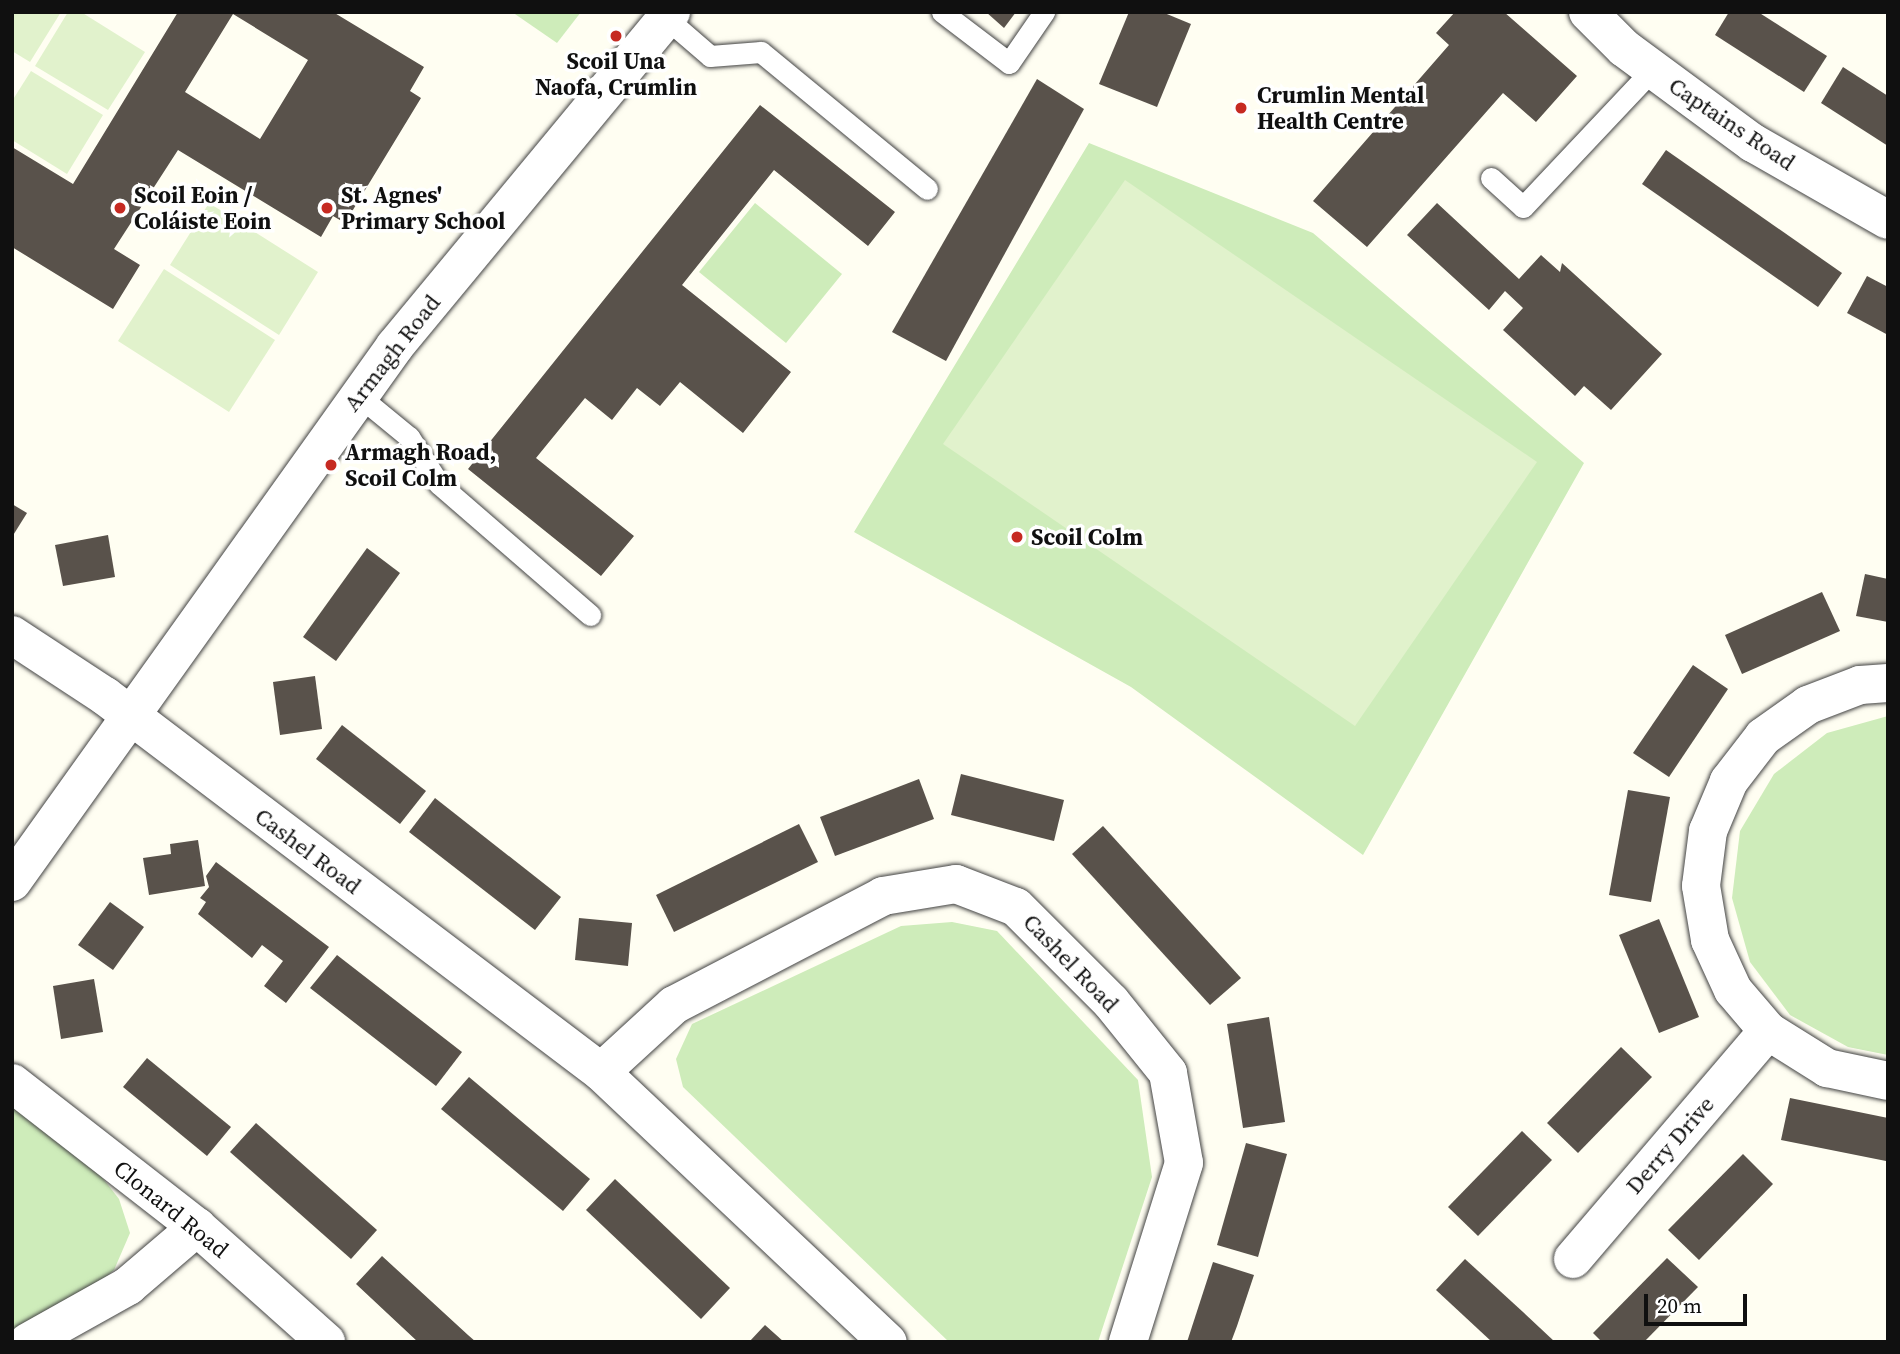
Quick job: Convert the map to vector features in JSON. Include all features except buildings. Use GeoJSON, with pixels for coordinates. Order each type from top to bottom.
{"type":"FeatureCollection","features":[{"type":"Feature","properties":{"kind":"street","name":"Captains Road"},"geometry":{"type":"LineString","coordinates":[[1588,12],[1653,69],[1753,144],[1888,220]]}},
{"type":"Feature","properties":{"kind":"street","name":"Armagh Road"},"geometry":{"type":"LineString","coordinates":[[12,882],[359,396],[668,15]]}},
{"type":"Feature","properties":{"kind":"street","name":"Cashel Road"},"geometry":{"type":"LineString","coordinates":[[12,635],[130,717],[601,1072],[888,1342]]}},
{"type":"Feature","properties":{"kind":"street"},"geometry":{"type":"LineString","coordinates":[[1888,683],[1860,685],[1808,705],[1763,737],[1729,780],[1708,831],[1701,886],[1710,940],[1733,990],[1768,1031],[1826,1068],[1888,1081]]}},
{"type":"Feature","properties":{"kind":"street","name":"Cashel Road"},"geometry":{"type":"LineString","coordinates":[[601,1072],[674,1005],[883,896],[956,884],[1016,907],[1111,1002],[1168,1073],[1184,1163],[1128,1342]]}},
{"type":"Feature","properties":{"kind":"street","name":"Derry Drive"},"geometry":{"type":"LineString","coordinates":[[1573,1259],[1768,1031]]}},
{"type":"Feature","properties":{"kind":"street","name":"Clonard Road"},"geometry":{"type":"LineString","coordinates":[[12,1083],[197,1227],[326,1342]]}},
{"type":"Feature","properties":{"kind":"street"},"geometry":{"type":"LineString","coordinates":[[28,1342],[128,1286],[197,1227]]}},
{"type":"Feature","properties":{"kind":"lane"},"geometry":{"type":"LineString","coordinates":[[942,12],[1009,63],[1044,12]]}},
{"type":"Feature","properties":{"kind":"lane"},"geometry":{"type":"LineString","coordinates":[[668,15],[710,57],[761,52],[927,189]]}},
{"type":"Feature","properties":{"kind":"lane"},"geometry":{"type":"LineString","coordinates":[[1491,178],[1523,207],[1653,69]]}},
{"type":"Feature","properties":{"kind":"lane"},"geometry":{"type":"LineString","coordinates":[[359,396],[409,438],[439,484],[590,615]]}},
{"type":"Feature","properties":{"kind":"green space"},"geometry":{"type":"Polygon","coordinates":[[[12,12],[61,12],[30,62],[12,51],[12,12]]]}},
{"type":"Feature","properties":{"kind":"green space"},"geometry":{"type":"Polygon","coordinates":[[[68,12],[81,12],[145,52],[108,110],[35,66],[68,12]]]}},
{"type":"Feature","properties":{"kind":"green space"},"geometry":{"type":"Polygon","coordinates":[[[512,12],[581,12],[557,43],[512,12]]]}},
{"type":"Feature","properties":{"kind":"green space"},"geometry":{"type":"Polygon","coordinates":[[[31,71],[103,115],[67,174],[12,140],[12,101],[31,71]]]}},
{"type":"Feature","properties":{"kind":"green space"},"geometry":{"type":"Polygon","coordinates":[[[1089,143],[1313,233],[1584,463],[1363,855],[1131,687],[854,532],[1089,143]]]}},
{"type":"Feature","properties":{"kind":"green space"},"geometry":{"type":"Polygon","coordinates":[[[1125,180],[1537,462],[1355,726],[943,444],[1125,180]]]}},
{"type":"Feature","properties":{"kind":"green space"},"geometry":{"type":"Polygon","coordinates":[[[209,203],[318,272],[279,335],[170,265],[209,203]]]}},
{"type":"Feature","properties":{"kind":"green space"},"geometry":{"type":"Polygon","coordinates":[[[755,203],[842,274],[786,343],[699,272],[755,203]]]}},
{"type":"Feature","properties":{"kind":"green space"},"geometry":{"type":"Polygon","coordinates":[[[164,269],[275,340],[229,412],[118,341],[164,269]]]}},
{"type":"Feature","properties":{"kind":"green space"},"geometry":{"type":"Polygon","coordinates":[[[1888,716],[1888,1055],[1848,1047],[1790,1015],[1750,962],[1732,898],[1740,831],[1774,774],[1827,733],[1888,716]]]}},
{"type":"Feature","properties":{"kind":"green space"},"geometry":{"type":"Polygon","coordinates":[[[952,922],[997,931],[1138,1080],[1152,1177],[1098,1342],[949,1342],[683,1087],[676,1059],[692,1024],[901,926],[952,922]]]}},
{"type":"Feature","properties":{"kind":"green space"},"geometry":{"type":"Polygon","coordinates":[[[12,1106],[94,1167],[119,1199],[130,1233],[114,1270],[85,1295],[12,1333],[12,1106]]]}},
{"type":"Feature","properties":{"kind":"place","name":"Scoil Una Naofa, Crumlin"},"geometry":{"type":"Point","coordinates":[616,36]}},
{"type":"Feature","properties":{"kind":"place","name":"Crumlin Mental Health Centre"},"geometry":{"type":"Point","coordinates":[1241,108]}},
{"type":"Feature","properties":{"kind":"place","name":"Scoil Eoin / Coláiste Eoin"},"geometry":{"type":"Point","coordinates":[120,208]}},
{"type":"Feature","properties":{"kind":"place","name":"St. Agnes' Primary School"},"geometry":{"type":"Point","coordinates":[327,208]}},
{"type":"Feature","properties":{"kind":"place","name":"Armagh Road, Scoil Colm"},"geometry":{"type":"Point","coordinates":[331,465]}},
{"type":"Feature","properties":{"kind":"place","name":"Scoil Colm"},"geometry":{"type":"Point","coordinates":[1017,537]}}]}
